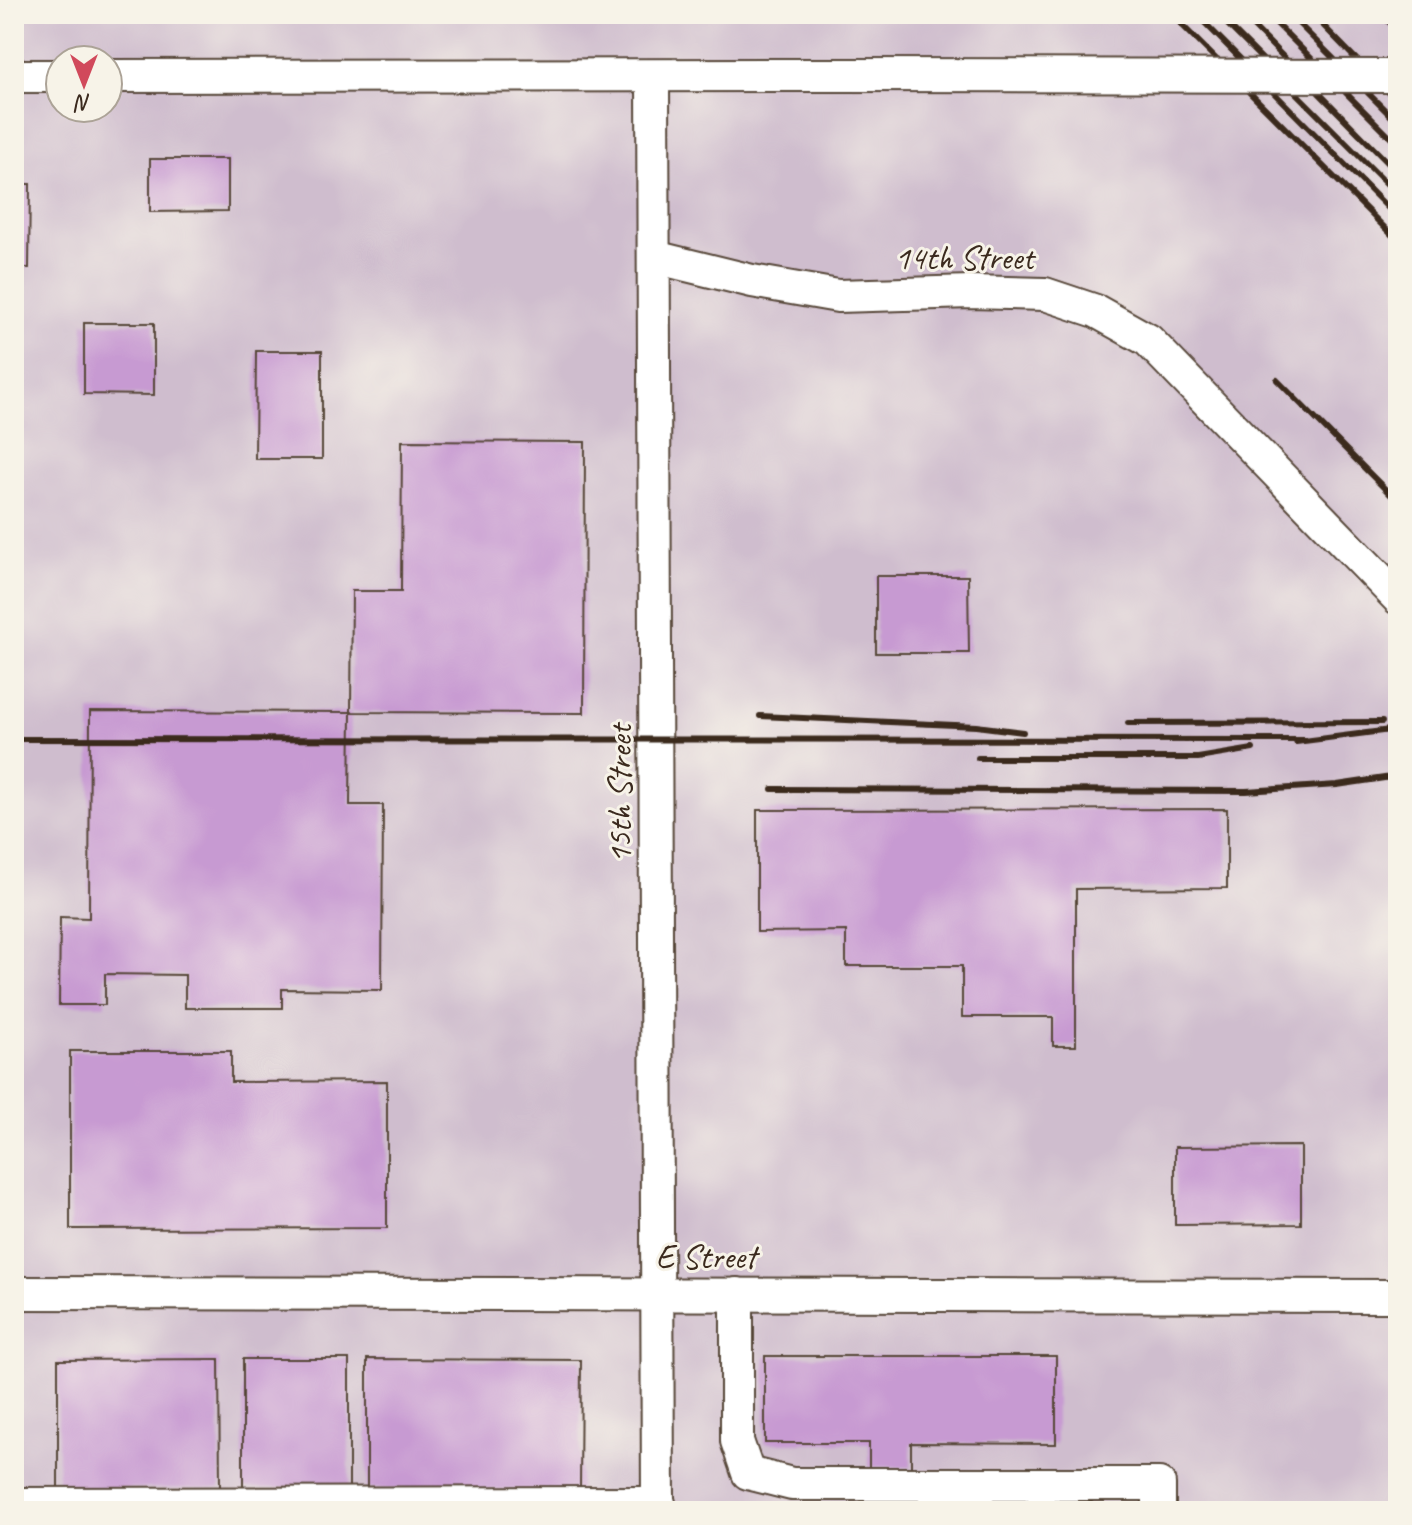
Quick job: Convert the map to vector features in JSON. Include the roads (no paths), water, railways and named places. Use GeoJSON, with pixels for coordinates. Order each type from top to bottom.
{"type":"FeatureCollection","features":[{"type":"Feature","properties":{"kind":"lane"},"geometry":{"type":"LineString","coordinates":[[14,76],[44,76]]}},
{"type":"Feature","properties":{"kind":"lane"},"geometry":{"type":"LineString","coordinates":[[124,76],[1398,76]]}},
{"type":"Feature","properties":{"kind":"lane","name":"15th Street"},"geometry":{"type":"LineString","coordinates":[[653,76],[660,1294],[658,1507]]}},
{"type":"Feature","properties":{"kind":"lane","name":"14th Street"},"geometry":{"type":"LineString","coordinates":[[654,257],[752,281],[838,296],[971,292],[1045,294],[1096,311],[1148,340],[1398,598]]}},
{"type":"Feature","properties":{"kind":"lane","name":"E Street"},"geometry":{"type":"LineString","coordinates":[[14,1293],[1398,1296]]}},
{"type":"Feature","properties":{"kind":"lane"},"geometry":{"type":"LineString","coordinates":[[737,1294],[737,1441],[748,1473],[792,1484],[1159,1484],[1159,1511]]}},
{"type":"Feature","properties":{"kind":"lane"},"geometry":{"type":"LineString","coordinates":[[14,1504],[658,1507]]}},
{"type":"Feature","properties":{"kind":"railway"},"geometry":{"type":"LineString","coordinates":[[1171,14],[1398,241]]}},
{"type":"Feature","properties":{"kind":"railway"},"geometry":{"type":"LineString","coordinates":[[1196,14],[1398,218]]}},
{"type":"Feature","properties":{"kind":"railway"},"geometry":{"type":"LineString","coordinates":[[1217,14],[1398,195]]}},
{"type":"Feature","properties":{"kind":"railway"},"geometry":{"type":"LineString","coordinates":[[1241,14],[1398,173]]}},
{"type":"Feature","properties":{"kind":"railway"},"geometry":{"type":"LineString","coordinates":[[1267,14],[1398,145]]}},
{"type":"Feature","properties":{"kind":"railway"},"geometry":{"type":"LineString","coordinates":[[1289,14],[1398,123]]}},
{"type":"Feature","properties":{"kind":"railway"},"geometry":{"type":"LineString","coordinates":[[1312,14],[1398,102]]}},
{"type":"Feature","properties":{"kind":"railway"},"geometry":{"type":"LineString","coordinates":[[1381,14],[1398,31]]}},
{"type":"Feature","properties":{"kind":"railway"},"geometry":{"type":"LineString","coordinates":[[1277,380],[1398,502]]}},
{"type":"Feature","properties":{"kind":"railway"},"geometry":{"type":"LineString","coordinates":[[760,716],[976,726],[1023,732]]}},
{"type":"Feature","properties":{"kind":"railway"},"geometry":{"type":"LineString","coordinates":[[1128,723],[1382,722]]}},
{"type":"Feature","properties":{"kind":"railway"},"geometry":{"type":"LineString","coordinates":[[1296,742],[1398,729]]}},
{"type":"Feature","properties":{"kind":"railway"},"geometry":{"type":"LineString","coordinates":[[14,739],[1305,740]]}},
{"type":"Feature","properties":{"kind":"railway"},"geometry":{"type":"LineString","coordinates":[[978,758],[1198,758],[1253,749]]}},
{"type":"Feature","properties":{"kind":"railway"},"geometry":{"type":"LineString","coordinates":[[772,789],[1246,791],[1337,785],[1398,776]]}}]}
